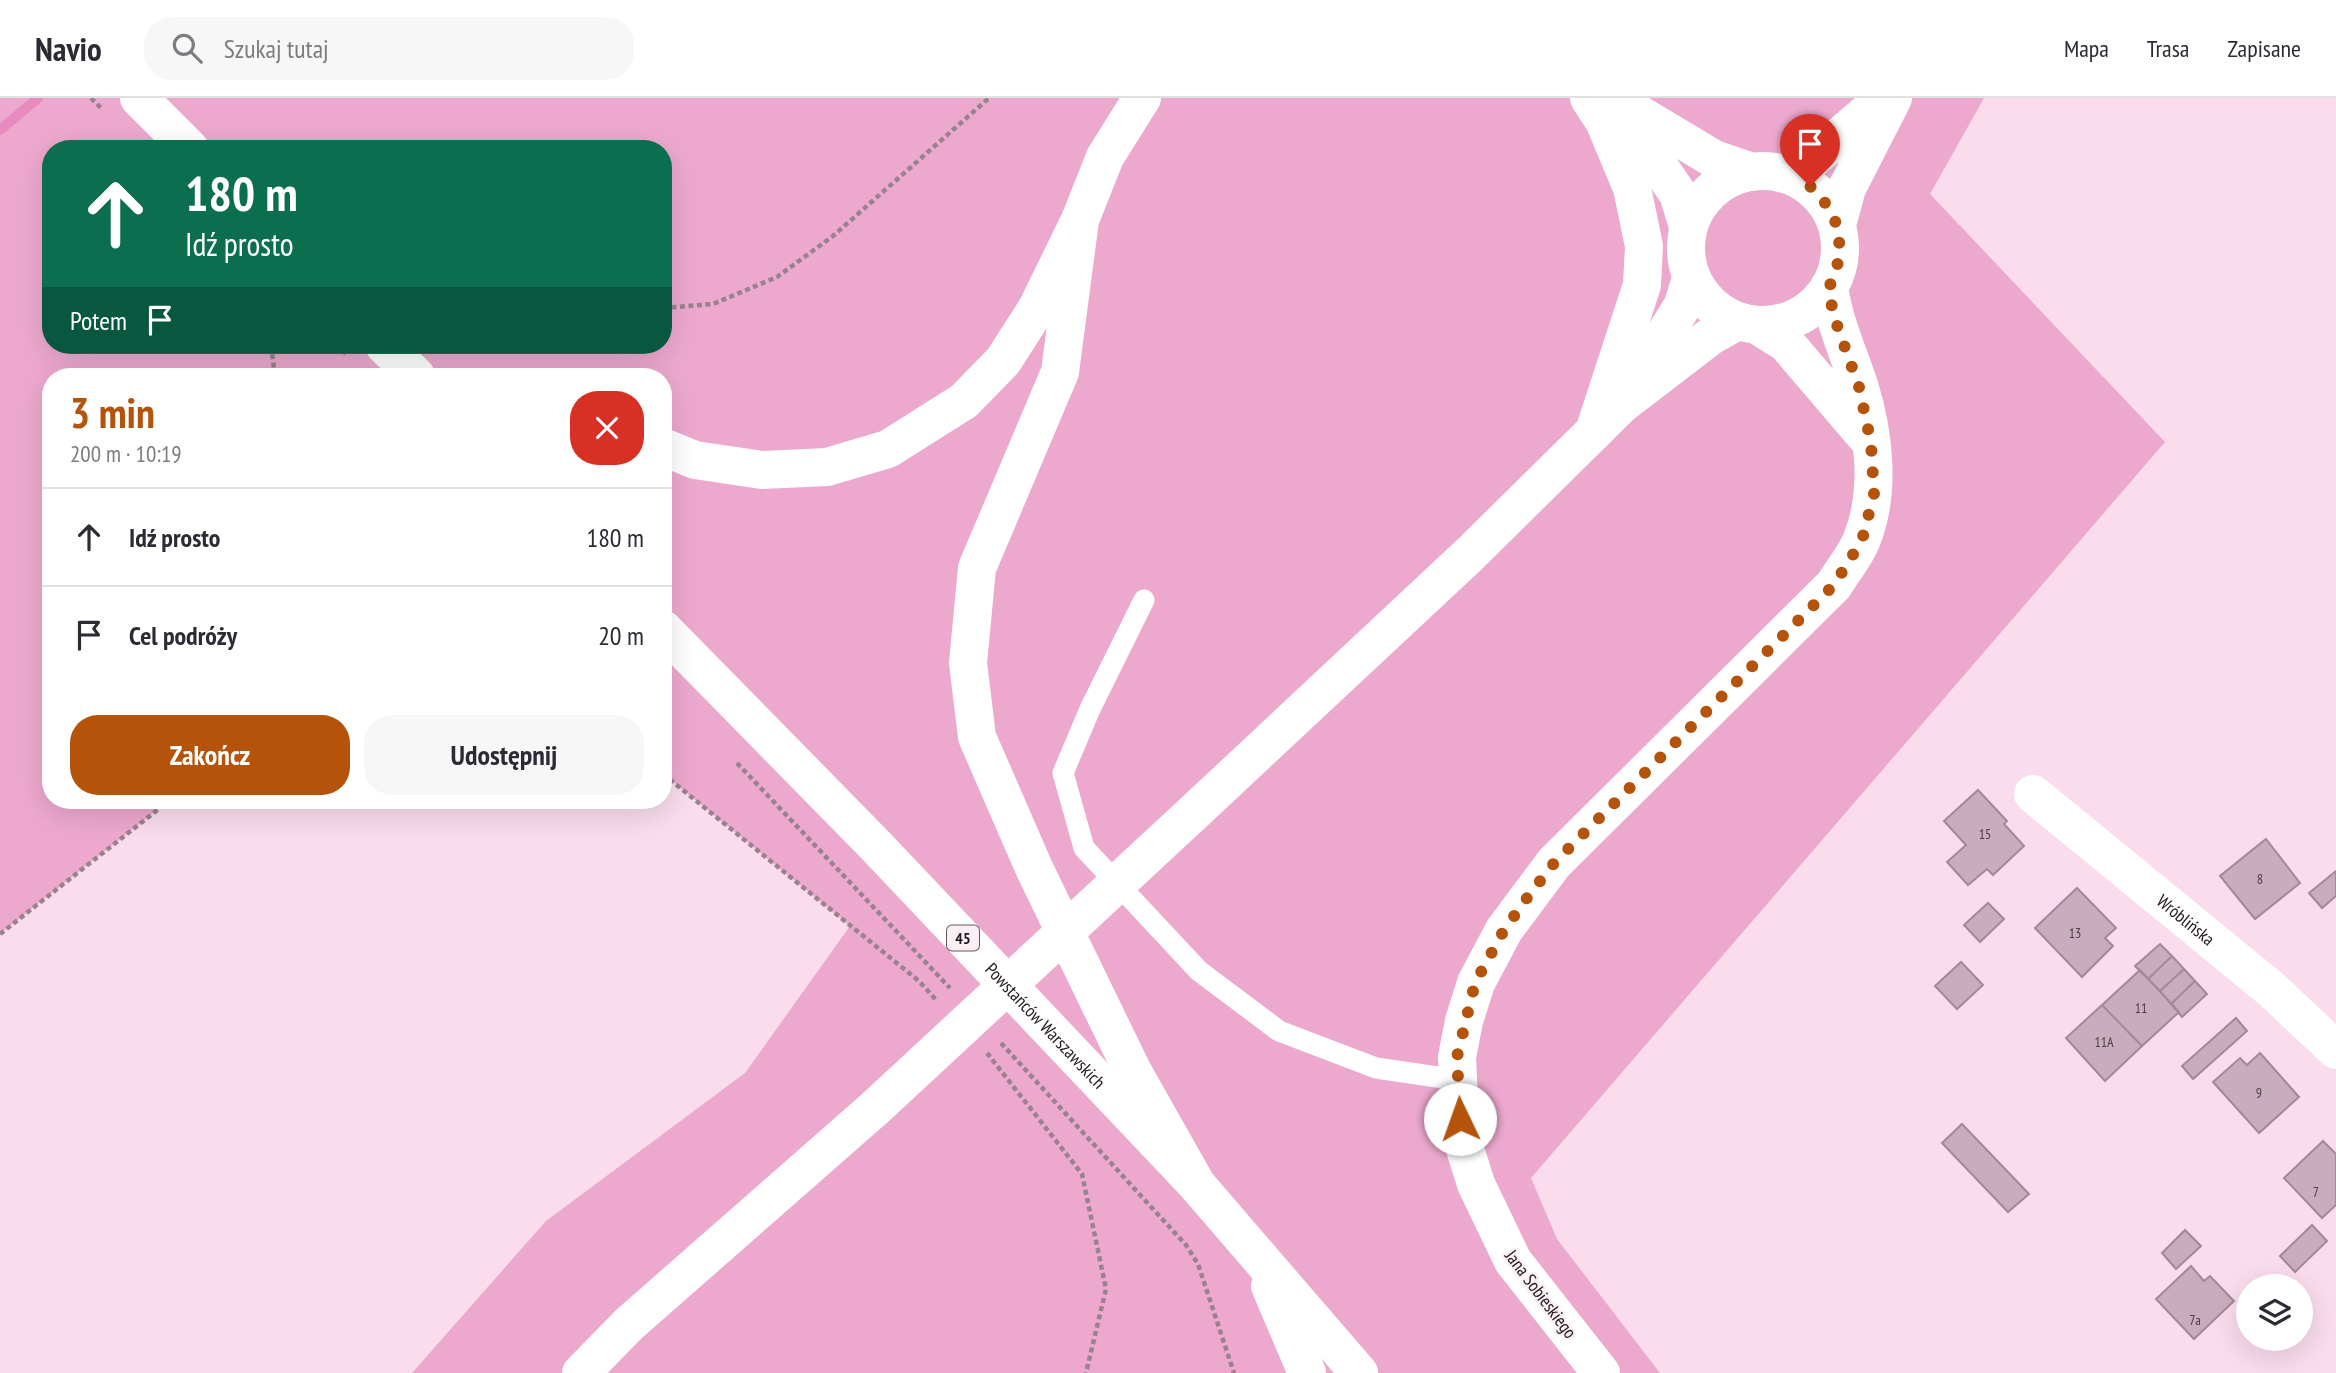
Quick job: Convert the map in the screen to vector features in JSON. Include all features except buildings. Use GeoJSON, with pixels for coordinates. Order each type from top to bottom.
{"type":"FeatureCollection","features":[{"type":"Feature","properties":{"kind":"main road"},"geometry":{"type":"LineString","coordinates":[[139,98],[181,140]]}},
{"type":"Feature","properties":{"kind":"main road"},"geometry":{"type":"LineString","coordinates":[[672,451],[695,460],[762,470],[827,467],[888,449],[964,401],[1003,361],[1037,308],[1080,220],[1105,157],[1142,98]]}},
{"type":"Feature","properties":{"kind":"main road"},"geometry":{"type":"LineString","coordinates":[[1589,98],[1604,121],[1632,188],[1644,246],[1642,285],[1594,432]]}},
{"type":"Feature","properties":{"kind":"main road"},"geometry":{"type":"LineString","coordinates":[[581,1373],[629,1324],[875,1108],[1192,814],[1471,554],[1621,405],[1711,336],[1748,323],[1776,324],[1795,318],[1811,308],[1829,287],[1836,273],[1840,249],[1837,225],[1826,204],[1810,186],[1714,159],[1612,98]]}},
{"type":"Feature","properties":{"kind":"main road"},"geometry":{"type":"LineString","coordinates":[[1612,98],[1678,194],[1688,226]]}},
{"type":"Feature","properties":{"kind":"main road"},"geometry":{"type":"LineString","coordinates":[[1871,443],[1786,344],[1748,323],[1721,313],[1706,300],[1691,278],[1685,253],[1688,226],[1700,202],[1719,184],[1741,173],[1770,173],[1805,166],[1885,98]]}},
{"type":"Feature","properties":{"kind":"main road"},"geometry":{"type":"LineString","coordinates":[[1837,225],[1847,188],[1893,98]]}},
{"type":"Feature","properties":{"kind":"main road"},"geometry":{"type":"LineString","coordinates":[[1080,220],[1060,372],[977,568],[968,663],[977,737],[1034,868],[1132,1070],[1197,1185]]}},
{"type":"Feature","properties":{"kind":"main road"},"geometry":{"type":"LineString","coordinates":[[1621,405],[1683,305],[1691,278]]}},
{"type":"Feature","properties":{"kind":"main road","name":"Jana Sobieskiego"},"geometry":{"type":"LineString","coordinates":[[1601,1373],[1513,1261],[1493,1223],[1466,1152],[1460,1119],[1457,1057],[1475,983],[1504,930],[1554,863],[1834,585],[1862,540],[1874,494],[1871,443],[1859,387],[1833,314],[1829,287]]}},
{"type":"Feature","properties":{"kind":"main road"},"geometry":{"type":"LineString","coordinates":[[394,354],[408,368]]}},
{"type":"Feature","properties":{"kind":"main road","name":"Powstańców Warszawskich"},"geometry":{"type":"LineString","coordinates":[[672,638],[876,846],[1197,1185],[1359,1373]]}},
{"type":"Feature","properties":{"kind":"main road","name":"Wróblińska"},"geometry":{"type":"LineString","coordinates":[[2033,794],[2271,989],[2336,1050]]}},
{"type":"Feature","properties":{"kind":"main road"},"geometry":{"type":"LineString","coordinates":[[1257,1255],[1307,1373]]}},
{"type":"Feature","properties":{"kind":"lane"},"geometry":{"type":"LineString","coordinates":[[1143,600],[1090,709],[1063,773],[1084,848],[1199,971],[1279,1031],[1376,1068],[1458,1080]]}},
{"type":"Feature","properties":{"kind":"path"},"geometry":{"type":"LineString","coordinates":[[672,307],[713,304],[777,277],[833,236],[989,98]]}},
{"type":"Feature","properties":{"kind":"path"},"geometry":{"type":"LineString","coordinates":[[672,781],[919,981],[946,1010]]}},
{"type":"Feature","properties":{"kind":"path"},"geometry":{"type":"LineString","coordinates":[[0,934],[159,809]]}},
{"type":"Feature","properties":{"kind":"path"},"geometry":{"type":"LineString","coordinates":[[981,1048],[999,1066],[1082,1174],[1106,1289],[1086,1373]]}},
{"type":"Feature","properties":{"kind":"shaded area"},"geometry":{"type":"Polygon","coordinates":[[[0,98],[1984,98],[1930,194],[2165,442],[1531,1178],[1557,1239],[1660,1373],[412,1373],[546,1221],[745,1073],[850,926],[672,781],[672,368],[42,368],[42,809],[159,809],[0,934],[0,98]]]}},
{"type":"Feature","properties":{"kind":"waterway"},"geometry":{"type":"LineString","coordinates":[[0,130],[38,98]]}},
{"type":"Feature","properties":{"kind":"route"},"geometry":{"type":"LineString","coordinates":[[1460,1119],[1457,1057],[1464,1021],[1475,983],[1504,930],[1554,863],[1834,585],[1862,540],[1874,494],[1871,443],[1859,387],[1833,314],[1829,287],[1836,273],[1840,249],[1837,225],[1826,204],[1810,186]]}}]}
